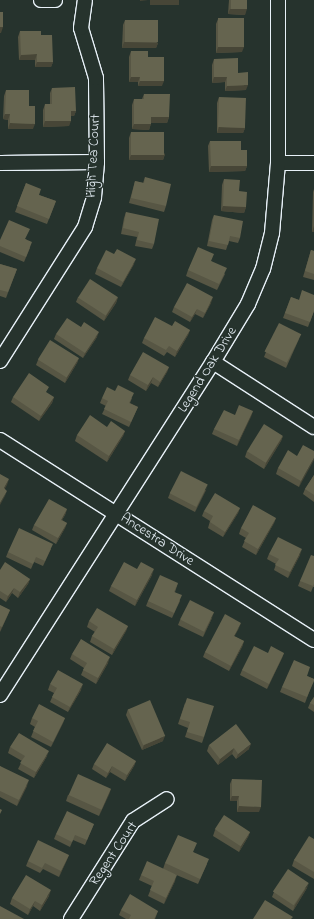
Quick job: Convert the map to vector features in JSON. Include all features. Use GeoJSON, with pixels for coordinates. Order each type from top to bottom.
{"type":"FeatureCollection","features":[{"type":"Feature","properties":{"kind":"street"},"geometry":{"type":"LineString","coordinates":[[41,0],[55,0]]}},
{"type":"Feature","properties":{"kind":"street","name":"High Tea Court"},"geometry":{"type":"LineString","coordinates":[[0,361],[85,227],[94,197],[97,162],[96,78],[81,28],[85,0]]}},
{"type":"Feature","properties":{"kind":"street","name":"Legend Oak Drive"},"geometry":{"type":"LineString","coordinates":[[0,695],[213,362],[248,304],[263,269],[272,233],[278,163],[278,0]]}},
{"type":"Feature","properties":{"kind":"street"},"geometry":{"type":"LineString","coordinates":[[0,163],[97,162]]}},
{"type":"Feature","properties":{"kind":"street"},"geometry":{"type":"LineString","coordinates":[[278,163],[314,163]]}},
{"type":"Feature","properties":{"kind":"street"},"geometry":{"type":"LineString","coordinates":[[213,362],[314,427]]}},
{"type":"Feature","properties":{"kind":"street","name":"Ancestra Drive"},"geometry":{"type":"LineString","coordinates":[[0,440],[314,640]]}},
{"type":"Feature","properties":{"kind":"street","name":"Regent Court"},"geometry":{"type":"LineString","coordinates":[[71,919],[133,821],[167,799]]}},
{"type":"Feature","properties":{"kind":"building"},"geometry":{"type":"Polygon","coordinates":[[[231,0],[247,0],[247,9],[231,9],[231,0]]]}},
{"type":"Feature","properties":{"kind":"building"},"geometry":{"type":"Polygon","coordinates":[[[0,12],[3,12],[3,27],[0,27],[0,12]]]}},
{"type":"Feature","properties":{"kind":"building"},"geometry":{"type":"Polygon","coordinates":[[[218,18],[244,18],[244,47],[218,47],[218,18]]]}},
{"type":"Feature","properties":{"kind":"building"},"geometry":{"type":"Polygon","coordinates":[[[125,20],[158,20],[158,42],[125,42],[125,20]]]}},
{"type":"Feature","properties":{"kind":"building"},"geometry":{"type":"Polygon","coordinates":[[[20,31],[41,31],[41,35],[52,35],[53,62],[37,62],[37,54],[21,55],[20,31]]]}},
{"type":"Feature","properties":{"kind":"building"},"geometry":{"type":"Polygon","coordinates":[[[131,51],[148,51],[148,57],[164,57],[164,81],[140,81],[140,77],[131,77],[131,51]]]}},
{"type":"Feature","properties":{"kind":"building"},"geometry":{"type":"Polygon","coordinates":[[[238,58],[238,73],[248,72],[248,85],[227,86],[227,77],[214,77],[214,59],[238,58]]]}},
{"type":"Feature","properties":{"kind":"building"},"geometry":{"type":"Polygon","coordinates":[[[75,87],[76,111],[71,111],[71,121],[45,121],[45,104],[52,104],[52,88],[75,87]]]}},
{"type":"Feature","properties":{"kind":"building"},"geometry":{"type":"Polygon","coordinates":[[[6,90],[29,90],[29,106],[35,106],[35,124],[10,123],[10,114],[5,114],[6,90]]]}},
{"type":"Feature","properties":{"kind":"building"},"geometry":{"type":"Polygon","coordinates":[[[144,94],[170,94],[169,117],[151,117],[151,124],[134,124],[134,99],[144,99],[144,94]]]}},
{"type":"Feature","properties":{"kind":"building"},"geometry":{"type":"Polygon","coordinates":[[[219,97],[246,98],[245,128],[218,127],[219,97]]]}},
{"type":"Feature","properties":{"kind":"building"},"geometry":{"type":"Polygon","coordinates":[[[131,132],[164,132],[164,155],[131,155],[131,132]]]}},
{"type":"Feature","properties":{"kind":"building"},"geometry":{"type":"Polygon","coordinates":[[[210,141],[241,141],[241,150],[247,150],[247,166],[211,166],[210,141]]]}},
{"type":"Feature","properties":{"kind":"building"},"geometry":{"type":"Polygon","coordinates":[[[145,177],[171,184],[166,206],[131,198],[135,181],[144,183],[145,177]]]}},
{"type":"Feature","properties":{"kind":"building"},"geometry":{"type":"Polygon","coordinates":[[[224,179],[240,180],[239,191],[247,192],[246,207],[223,206],[224,179]]]}},
{"type":"Feature","properties":{"kind":"building"},"geometry":{"type":"Polygon","coordinates":[[[26,183],[41,189],[39,195],[56,201],[49,219],[17,206],[26,183]]]}},
{"type":"Feature","properties":{"kind":"building"},"geometry":{"type":"Polygon","coordinates":[[[126,212],[159,219],[154,244],[137,240],[139,232],[123,228],[126,212]]]}},
{"type":"Feature","properties":{"kind":"building"},"geometry":{"type":"Polygon","coordinates":[[[214,215],[243,221],[240,238],[230,236],[228,245],[209,241],[214,215]]]}},
{"type":"Feature","properties":{"kind":"building"},"geometry":{"type":"Polygon","coordinates":[[[9,220],[30,229],[25,239],[32,242],[26,257],[0,246],[0,240],[9,220]]]}},
{"type":"Feature","properties":{"kind":"building"},"geometry":{"type":"Polygon","coordinates":[[[198,247],[214,254],[211,261],[227,268],[219,284],[188,270],[198,247]]]}},
{"type":"Feature","properties":{"kind":"building"},"geometry":{"type":"Polygon","coordinates":[[[117,249],[136,259],[123,282],[97,268],[106,250],[114,254],[117,249]]]}},
{"type":"Feature","properties":{"kind":"building"},"geometry":{"type":"Polygon","coordinates":[[[311,250],[314,251],[314,274],[305,271],[311,250]]]}},
{"type":"Feature","properties":{"kind":"building"},"geometry":{"type":"Polygon","coordinates":[[[0,264],[17,269],[8,292],[0,290],[0,264]]]}},
{"type":"Feature","properties":{"kind":"building"},"geometry":{"type":"Polygon","coordinates":[[[90,279],[118,297],[106,315],[78,297],[90,279]]]}},
{"type":"Feature","properties":{"kind":"building"},"geometry":{"type":"Polygon","coordinates":[[[187,283],[213,297],[205,313],[197,309],[192,317],[174,307],[187,283]]]}},
{"type":"Feature","properties":{"kind":"building"},"geometry":{"type":"Polygon","coordinates":[[[302,290],[314,295],[314,311],[310,322],[285,313],[291,297],[299,300],[302,290]]]}},
{"type":"Feature","properties":{"kind":"building"},"geometry":{"type":"Polygon","coordinates":[[[155,317],[172,326],[175,321],[190,330],[177,351],[169,346],[166,350],[144,338],[155,317]]]}},
{"type":"Feature","properties":{"kind":"building"},"geometry":{"type":"Polygon","coordinates":[[[67,318],[81,327],[84,322],[99,332],[85,353],[56,334],[67,318]]]}},
{"type":"Feature","properties":{"kind":"building"},"geometry":{"type":"Polygon","coordinates":[[[279,323],[301,334],[287,363],[264,352],[279,323]]]}},
{"type":"Feature","properties":{"kind":"building"},"geometry":{"type":"Polygon","coordinates":[[[50,340],[79,358],[67,378],[38,360],[50,340]]]}},
{"type":"Feature","properties":{"kind":"building"},"geometry":{"type":"Polygon","coordinates":[[[143,352],[169,367],[160,382],[153,377],[148,385],[130,375],[143,352]]]}},
{"type":"Feature","properties":{"kind":"building"},"geometry":{"type":"Polygon","coordinates":[[[29,373],[49,387],[46,392],[54,397],[41,416],[13,397],[29,373]]]}},
{"type":"Feature","properties":{"kind":"building"},"geometry":{"type":"Polygon","coordinates":[[[118,385],[134,393],[129,403],[138,407],[131,422],[104,409],[108,401],[102,398],[107,387],[115,391],[118,385]]]}},
{"type":"Feature","properties":{"kind":"building"},"geometry":{"type":"Polygon","coordinates":[[[239,405],[253,411],[239,440],[214,429],[224,410],[235,415],[239,405]]]}},
{"type":"Feature","properties":{"kind":"building"},"geometry":{"type":"Polygon","coordinates":[[[90,415],[107,427],[111,421],[125,431],[109,456],[77,435],[90,415]]]}},
{"type":"Feature","properties":{"kind":"building"},"geometry":{"type":"Polygon","coordinates":[[[264,424],[283,436],[266,463],[247,451],[264,424]]]}},
{"type":"Feature","properties":{"kind":"building"},"geometry":{"type":"Polygon","coordinates":[[[303,445],[314,451],[314,458],[301,481],[278,468],[288,450],[297,456],[303,445]]]}},
{"type":"Feature","properties":{"kind":"building"},"geometry":{"type":"Polygon","coordinates":[[[181,471],[208,485],[196,507],[170,493],[181,471]]]}},
{"type":"Feature","properties":{"kind":"building"},"geometry":{"type":"Polygon","coordinates":[[[0,474],[9,479],[4,488],[7,491],[0,503],[0,474]]]}},
{"type":"Feature","properties":{"kind":"building"},"geometry":{"type":"Polygon","coordinates":[[[314,475],[314,495],[305,489],[314,475]]]}},
{"type":"Feature","properties":{"kind":"building"},"geometry":{"type":"Polygon","coordinates":[[[215,493],[240,508],[225,532],[210,522],[213,516],[204,511],[215,493]]]}},
{"type":"Feature","properties":{"kind":"building"},"geometry":{"type":"Polygon","coordinates":[[[49,499],[67,509],[61,520],[67,523],[58,538],[34,525],[49,499]]]}},
{"type":"Feature","properties":{"kind":"building"},"geometry":{"type":"Polygon","coordinates":[[[253,505],[276,518],[258,549],[244,541],[249,533],[241,528],[253,505]]]}},
{"type":"Feature","properties":{"kind":"building"},"geometry":{"type":"Polygon","coordinates":[[[19,528],[53,544],[45,561],[36,557],[33,564],[8,552],[19,528]]]}},
{"type":"Feature","properties":{"kind":"building"},"geometry":{"type":"Polygon","coordinates":[[[278,537],[302,549],[290,572],[275,565],[279,559],[269,554],[278,537]]]}},
{"type":"Feature","properties":{"kind":"building"},"geometry":{"type":"Polygon","coordinates":[[[311,555],[314,556],[313,586],[300,581],[311,555]]]}},
{"type":"Feature","properties":{"kind":"building"},"geometry":{"type":"Polygon","coordinates":[[[5,562],[30,579],[20,592],[14,588],[8,596],[0,591],[0,570],[5,562]]]}},
{"type":"Feature","properties":{"kind":"building"},"geometry":{"type":"Polygon","coordinates":[[[124,562],[137,569],[141,562],[154,569],[137,600],[111,586],[124,562]]]}},
{"type":"Feature","properties":{"kind":"building"},"geometry":{"type":"Polygon","coordinates":[[[160,575],[178,583],[174,592],[182,595],[174,613],[148,601],[160,575]]]}},
{"type":"Feature","properties":{"kind":"building"},"geometry":{"type":"Polygon","coordinates":[[[190,600],[214,612],[204,632],[180,620],[190,600]]]}},
{"type":"Feature","properties":{"kind":"building"},"geometry":{"type":"Polygon","coordinates":[[[0,605],[10,610],[2,627],[0,626],[0,605]]]}},
{"type":"Feature","properties":{"kind":"building"},"geometry":{"type":"Polygon","coordinates":[[[97,608],[128,626],[114,649],[92,636],[98,627],[89,621],[97,608]]]}},
{"type":"Feature","properties":{"kind":"building"},"geometry":{"type":"Polygon","coordinates":[[[225,614],[241,623],[234,636],[244,641],[231,666],[205,652],[225,614]]]}},
{"type":"Feature","properties":{"kind":"building"},"geometry":{"type":"Polygon","coordinates":[[[81,639],[110,657],[98,678],[83,670],[87,663],[72,654],[81,639]]]}},
{"type":"Feature","properties":{"kind":"building"},"geometry":{"type":"Polygon","coordinates":[[[254,646],[268,653],[271,646],[284,653],[269,684],[242,670],[254,646]]]}},
{"type":"Feature","properties":{"kind":"building"},"geometry":{"type":"Polygon","coordinates":[[[294,660],[310,667],[307,676],[314,679],[314,681],[307,697],[282,687],[294,660]]]}},
{"type":"Feature","properties":{"kind":"building"},"geometry":{"type":"Polygon","coordinates":[[[58,670],[83,684],[70,707],[52,697],[57,688],[50,684],[58,670]]]}},
{"type":"Feature","properties":{"kind":"building"},"geometry":{"type":"Polygon","coordinates":[[[314,697],[314,705],[310,703],[314,697]]]}},
{"type":"Feature","properties":{"kind":"building"},"geometry":{"type":"Polygon","coordinates":[[[187,698],[214,706],[204,737],[187,732],[190,722],[180,719],[187,698]]]}},
{"type":"Feature","properties":{"kind":"building"},"geometry":{"type":"Polygon","coordinates":[[[150,700],[165,736],[143,745],[128,709],[150,700]]]}},
{"type":"Feature","properties":{"kind":"building"},"geometry":{"type":"Polygon","coordinates":[[[39,704],[65,718],[53,742],[33,731],[38,721],[32,718],[39,704]]]}},
{"type":"Feature","properties":{"kind":"building"},"geometry":{"type":"Polygon","coordinates":[[[236,724],[251,744],[238,754],[234,748],[220,759],[209,745],[236,724]]]}},
{"type":"Feature","properties":{"kind":"building"},"geometry":{"type":"Polygon","coordinates":[[[19,733],[49,751],[36,772],[20,763],[25,756],[10,747],[19,733]]]}},
{"type":"Feature","properties":{"kind":"building"},"geometry":{"type":"Polygon","coordinates":[[[107,743],[136,761],[127,775],[112,766],[108,773],[94,764],[107,743]]]}},
{"type":"Feature","properties":{"kind":"building"},"geometry":{"type":"Polygon","coordinates":[[[0,766],[29,780],[19,800],[0,791],[0,766]]]}},
{"type":"Feature","properties":{"kind":"building"},"geometry":{"type":"Polygon","coordinates":[[[78,774],[111,789],[102,810],[69,795],[78,774]]]}},
{"type":"Feature","properties":{"kind":"building"},"geometry":{"type":"Polygon","coordinates":[[[232,779],[262,780],[261,807],[239,806],[239,796],[232,796],[232,779]]]}},
{"type":"Feature","properties":{"kind":"building"},"geometry":{"type":"Polygon","coordinates":[[[67,811],[94,824],[87,840],[75,835],[72,842],[56,834],[67,811]]]}},
{"type":"Feature","properties":{"kind":"building"},"geometry":{"type":"Polygon","coordinates":[[[224,815],[250,832],[241,846],[215,829],[224,815]]]}},
{"type":"Feature","properties":{"kind":"building"},"geometry":{"type":"Polygon","coordinates":[[[178,835],[197,843],[193,852],[209,859],[200,879],[165,863],[178,835]]]}},
{"type":"Feature","properties":{"kind":"building"},"geometry":{"type":"Polygon","coordinates":[[[309,836],[314,839],[314,872],[294,860],[309,836]]]}},
{"type":"Feature","properties":{"kind":"building"},"geometry":{"type":"Polygon","coordinates":[[[38,840],[69,855],[61,871],[45,863],[42,868],[28,861],[38,840]]]}},
{"type":"Feature","properties":{"kind":"building"},"geometry":{"type":"Polygon","coordinates":[[[147,861],[177,875],[166,898],[150,890],[154,881],[141,875],[147,861]]]}},
{"type":"Feature","properties":{"kind":"building"},"geometry":{"type":"Polygon","coordinates":[[[288,869],[309,883],[294,905],[273,891],[288,869]]]}},
{"type":"Feature","properties":{"kind":"building"},"geometry":{"type":"Polygon","coordinates":[[[26,875],[51,890],[42,905],[35,901],[30,909],[12,898],[26,875]]]}},
{"type":"Feature","properties":{"kind":"building"},"geometry":{"type":"Polygon","coordinates":[[[130,894],[158,911],[154,919],[129,919],[131,915],[121,910],[130,894]]]}},
{"type":"Feature","properties":{"kind":"building"},"geometry":{"type":"Polygon","coordinates":[[[265,900],[293,917],[291,919],[253,919],[265,900]]]}},
{"type":"Feature","properties":{"kind":"building"},"geometry":{"type":"Polygon","coordinates":[[[0,906],[24,919],[0,919],[0,906]]]}}]}
